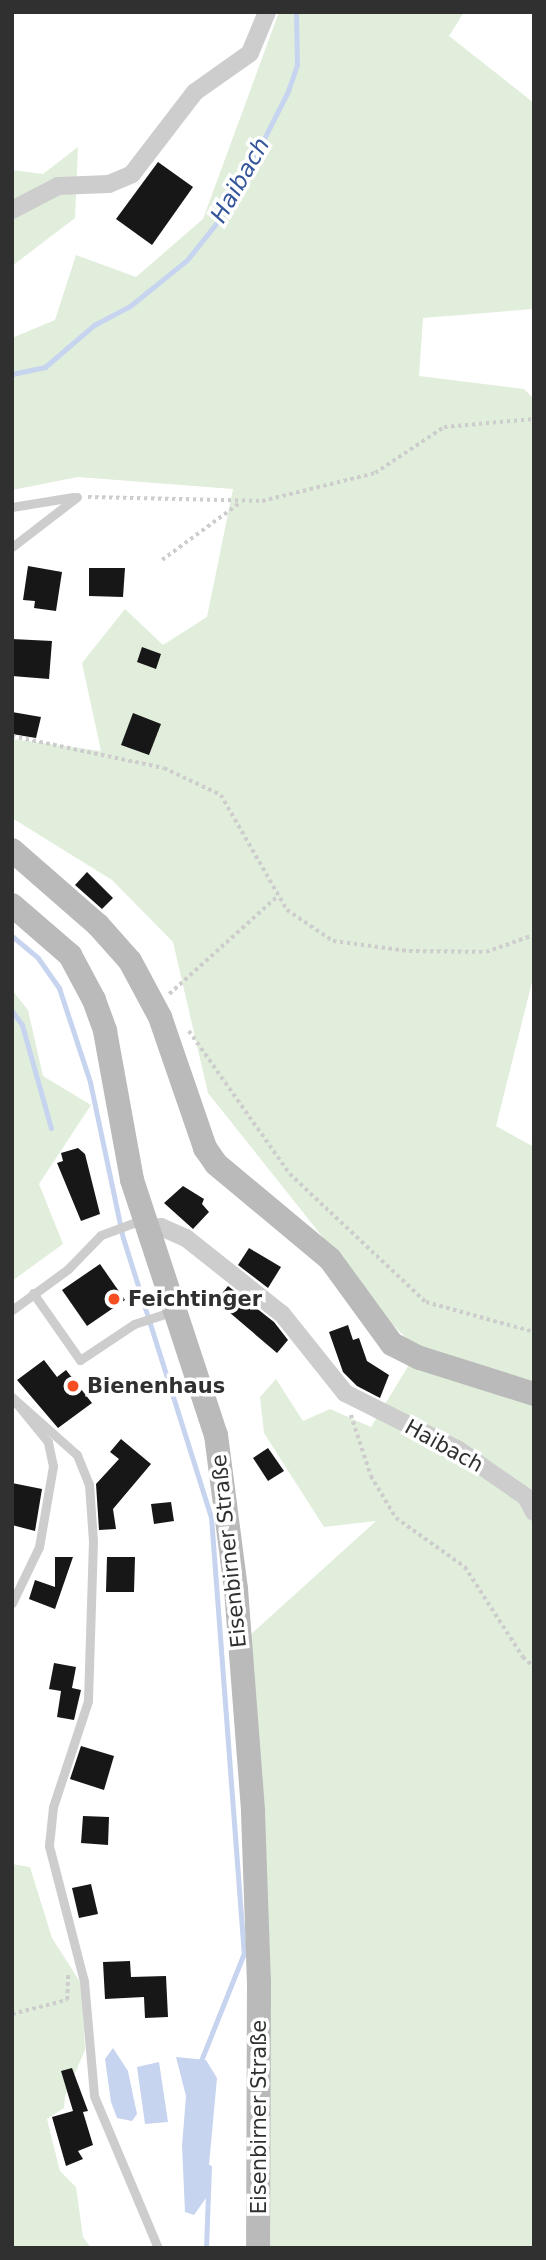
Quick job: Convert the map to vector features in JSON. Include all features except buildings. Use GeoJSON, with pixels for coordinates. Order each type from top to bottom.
{"type":"FeatureCollection","features":[{"type":"Feature","properties":{"kind":"main road"},"geometry":{"type":"LineString","coordinates":[[12,850],[98,925],[130,961],[160,1017],[205,1148],[216,1164],[330,1259],[392,1345],[420,1358],[534,1394]]}},
{"type":"Feature","properties":{"kind":"main road","name":"Eisenbirner Straße"},"geometry":{"type":"LineString","coordinates":[[12,905],[70,955],[94,1000],[105,1031],[124,1150],[162,1315],[204,1390],[216,1435],[236,1589],[253,1812],[260,1980],[258,2248]]}},
{"type":"Feature","properties":{"kind":"street"},"geometry":{"type":"LineString","coordinates":[[12,210],[58,186],[109,184],[132,174],[195,92],[250,53],[267,12]]}},
{"type":"Feature","properties":{"kind":"street"},"geometry":{"type":"LineString","coordinates":[[141,1224],[161,1227],[186,1238],[282,1314],[345,1393]]}},
{"type":"Feature","properties":{"kind":"street","name":"Haibach"},"geometry":{"type":"LineString","coordinates":[[345,1393],[457,1449],[531,1503]]}},
{"type":"Feature","properties":{"kind":"lane"},"geometry":{"type":"LineString","coordinates":[[12,507],[77,497]]}},
{"type":"Feature","properties":{"kind":"lane"},"geometry":{"type":"LineString","coordinates":[[12,547],[77,497]]}},
{"type":"Feature","properties":{"kind":"lane"},"geometry":{"type":"LineString","coordinates":[[12,1310],[111,1229],[141,1224]]}},
{"type":"Feature","properties":{"kind":"lane"},"geometry":{"type":"LineString","coordinates":[[33,1293],[80,1360],[134,1324],[162,1315]]}},
{"type":"Feature","properties":{"kind":"lane"},"geometry":{"type":"LineString","coordinates":[[12,1397],[48,1442],[53,1466],[39,1547],[12,1603]]}},
{"type":"Feature","properties":{"kind":"lane"},"geometry":{"type":"LineString","coordinates":[[12,1397],[77,1455],[90,1494],[88,1701],[52,1807],[49,1846],[84,1981],[94,2096],[158,2248]]}},
{"type":"Feature","properties":{"kind":"path"},"geometry":{"type":"LineString","coordinates":[[77,497],[262,501],[375,473],[444,427],[534,419]]}},
{"type":"Feature","properties":{"kind":"path"},"geometry":{"type":"LineString","coordinates":[[162,560],[243,500]]}},
{"type":"Feature","properties":{"kind":"path"},"geometry":{"type":"LineString","coordinates":[[12,736],[164,768],[220,795],[287,910],[333,940],[409,951],[486,952],[534,934]]}},
{"type":"Feature","properties":{"kind":"path"},"geometry":{"type":"LineString","coordinates":[[165,997],[278,895]]}},
{"type":"Feature","properties":{"kind":"path"},"geometry":{"type":"LineString","coordinates":[[181,1019],[290,1174],[426,1302],[534,1332]]}},
{"type":"Feature","properties":{"kind":"path"},"geometry":{"type":"LineString","coordinates":[[345,1393],[371,1476],[396,1518],[464,1567],[523,1657],[534,1667]]}},
{"type":"Feature","properties":{"kind":"path"},"geometry":{"type":"LineString","coordinates":[[12,2014],[67,2000],[68,1961]]}},
{"type":"Feature","properties":{"kind":"green space"},"geometry":{"type":"Polygon","coordinates":[[[279,12],[464,12],[449,36],[534,103],[534,309],[423,318],[419,376],[524,389],[534,399],[534,974],[496,1126],[534,1147],[534,2248],[267,2248],[250,1635],[376,1521],[324,1527],[264,1433],[260,1397],[276,1379],[303,1421],[330,1409],[371,1427],[418,1350],[391,1323],[208,1093],[173,942],[112,880],[12,818],[12,739],[101,751],[82,663],[125,609],[163,645],[207,617],[233,489],[78,477],[12,490],[12,338],[55,320],[76,255],[136,277],[203,219],[279,12]]]}},
{"type":"Feature","properties":{"kind":"green space"},"geometry":{"type":"Polygon","coordinates":[[[78,147],[75,218],[12,266],[12,170],[43,174],[78,147]]]}},
{"type":"Feature","properties":{"kind":"green space"},"geometry":{"type":"Polygon","coordinates":[[[12,990],[28,1010],[43,1076],[91,1105],[39,1184],[63,1244],[12,1281],[12,990]]]}},
{"type":"Feature","properties":{"kind":"green space"},"geometry":{"type":"Polygon","coordinates":[[[12,1864],[30,1867],[52,1938],[82,1985],[85,2050],[65,2096],[64,2108],[47,2119],[60,2171],[76,2187],[83,2237],[91,2248],[12,2248],[12,1864]]]}},
{"type":"Feature","properties":{"kind":"water"},"geometry":{"type":"Polygon","coordinates":[[[113,2048],[128,2071],[137,2114],[132,2121],[117,2118],[111,2102],[105,2059],[113,2048]]]}},
{"type":"Feature","properties":{"kind":"water"},"geometry":{"type":"Polygon","coordinates":[[[176,2057],[206,2060],[217,2078],[206,2198],[194,2215],[185,2212],[182,2146],[186,2096],[176,2057]]]}},
{"type":"Feature","properties":{"kind":"water"},"geometry":{"type":"Polygon","coordinates":[[[159,2062],[168,2122],[145,2124],[137,2067],[159,2062]]]}},
{"type":"Feature","properties":{"kind":"waterway","name":"Haibach"},"geometry":{"type":"LineString","coordinates":[[12,374],[45,367],[94,325],[130,306],[187,260],[230,206],[288,91],[297,65],[296,12]]}},
{"type":"Feature","properties":{"kind":"waterway"},"geometry":{"type":"LineString","coordinates":[[12,936],[38,958],[59,988],[90,1082],[123,1238],[211,1517],[244,1953],[200,2063]]}},
{"type":"Feature","properties":{"kind":"waterway","name":"Haibach"},"geometry":{"type":"LineString","coordinates":[[12,1011],[22,1025],[51,1128]]}},
{"type":"Feature","properties":{"kind":"waterway"},"geometry":{"type":"LineString","coordinates":[[206,2248],[209,2167]]}},
{"type":"Feature","properties":{"kind":"place","name":"Feichtinger"},"geometry":{"type":"Point","coordinates":[114,1299]}},
{"type":"Feature","properties":{"kind":"place","name":"Bienenhaus"},"geometry":{"type":"Point","coordinates":[73,1386]}}]}
